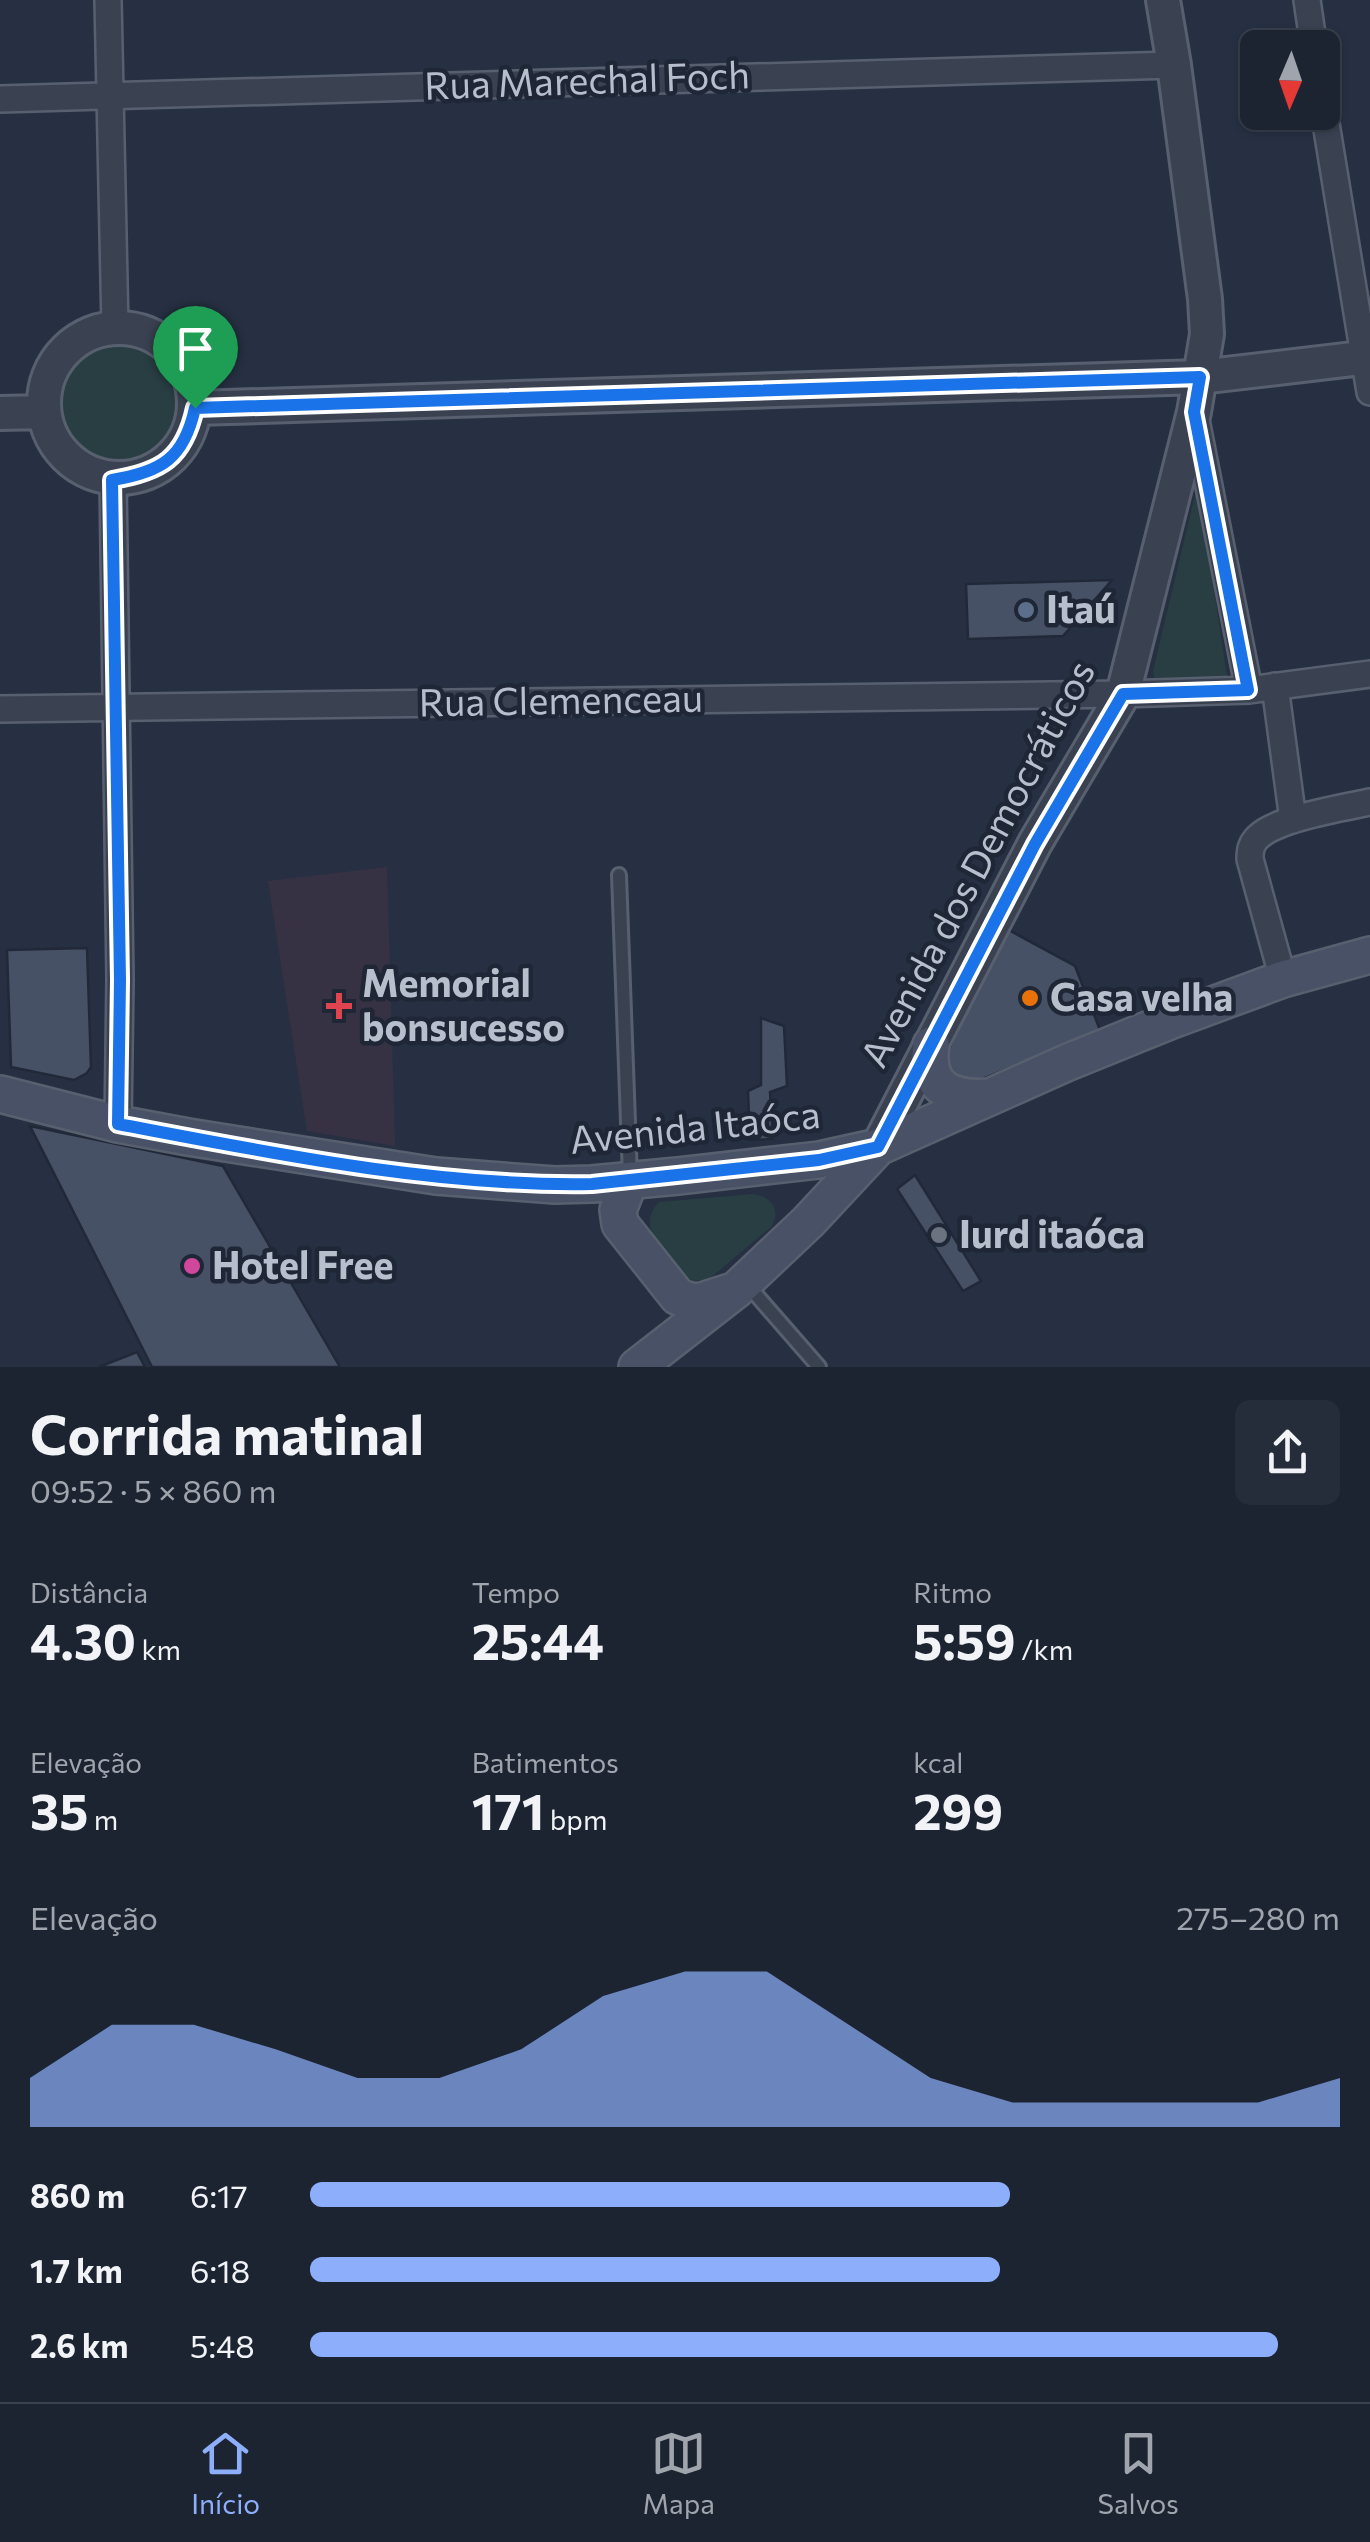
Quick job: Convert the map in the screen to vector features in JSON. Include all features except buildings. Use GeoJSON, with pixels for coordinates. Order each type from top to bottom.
{"type":"FeatureCollection","features":[{"type":"Feature","properties":{"kind":"main road","name":"Avenida Itaóca"},"geometry":{"type":"LineString","coordinates":[[0,1094],[118,1124],[335,1162],[454,1178],[555,1185],[630,1180],[819,1160],[878,1147],[1066,1063],[1282,979],[1370,955]]}},
{"type":"Feature","properties":{"kind":"main road"},"geometry":{"type":"LineString","coordinates":[[931,1045],[930,1066],[939,1085],[964,1098],[992,1097]]}},
{"type":"Feature","properties":{"kind":"main road","name":"Avenida dos Democráticos"},"geometry":{"type":"LineString","coordinates":[[637,1367],[740,1286],[808,1222],[878,1147]]}},
{"type":"Feature","properties":{"kind":"main road"},"geometry":{"type":"LineString","coordinates":[[630,1180],[618,1210],[620,1224],[678,1297],[702,1301],[740,1286]]}},
{"type":"Feature","properties":{"kind":"street"},"geometry":{"type":"LineString","coordinates":[[108,0],[115,328]]}},
{"type":"Feature","properties":{"kind":"street","name":"Avenida dos Democráticos"},"geometry":{"type":"LineString","coordinates":[[878,1147],[1035,844],[1123,694],[1194,412],[1207,334],[1205,299],[1163,0]]}},
{"type":"Feature","properties":{"kind":"street"},"geometry":{"type":"LineString","coordinates":[[1306,0],[1311,30]]}},
{"type":"Feature","properties":{"kind":"street","name":"Rua Marechal Foch"},"geometry":{"type":"LineString","coordinates":[[0,99],[1174,65]]}},
{"type":"Feature","properties":{"kind":"street"},"geometry":{"type":"LineString","coordinates":[[1327,130],[1370,392]]}},
{"type":"Feature","properties":{"kind":"street"},"geometry":{"type":"LineString","coordinates":[[115,328],[140,330],[163,342],[181,360],[192,382],[195,408],[190,430],[178,450],[161,466],[140,476],[112,480],[76,466],[60,451],[49,433],[44,387],[54,364],[69,346],[90,333],[115,328]]}},
{"type":"Feature","properties":{"kind":"street"},"geometry":{"type":"LineString","coordinates":[[195,408],[1200,377],[1367,357]]}},
{"type":"Feature","properties":{"kind":"street"},"geometry":{"type":"LineString","coordinates":[[0,413],[44,412]]}},
{"type":"Feature","properties":{"kind":"street"},"geometry":{"type":"LineString","coordinates":[[1194,412],[1248,690]]}},
{"type":"Feature","properties":{"kind":"street"},"geometry":{"type":"LineString","coordinates":[[112,480],[120,980],[118,1124]]}},
{"type":"Feature","properties":{"kind":"street","name":"Rua Clemenceau"},"geometry":{"type":"LineString","coordinates":[[0,709],[1123,694],[1248,690],[1370,674]]}},
{"type":"Feature","properties":{"kind":"street"},"geometry":{"type":"LineString","coordinates":[[1275,686],[1293,820]]}},
{"type":"Feature","properties":{"kind":"street"},"geometry":{"type":"LineString","coordinates":[[1282,979],[1250,851],[1259,835],[1293,820],[1370,802]]}},
{"type":"Feature","properties":{"kind":"lane"},"geometry":{"type":"LineString","coordinates":[[619,875],[630,1180]]}},
{"type":"Feature","properties":{"kind":"lane"},"geometry":{"type":"LineString","coordinates":[[740,1286],[819,1367]]}},
{"type":"Feature","properties":{"kind":"shaded area","name":"Memorial bonsucesso"},"geometry":{"type":"Polygon","coordinates":[[[387,867],[395,1146],[307,1131],[268,881],[387,867]]]}},
{"type":"Feature","properties":{"kind":"green space"},"geometry":{"type":"Polygon","coordinates":[[[106,338],[129,339],[151,347],[171,364],[183,389],[186,415],[177,440],[159,459],[138,468],[116,470],[95,465],[76,453],[62,436],[55,414],[56,384],[65,362],[79,349],[106,338]]]}},
{"type":"Feature","properties":{"kind":"green space"},"geometry":{"type":"Polygon","coordinates":[[[1196,491],[1227,676],[1155,683],[1153,671],[1196,491]]]}},
{"type":"Feature","properties":{"kind":"green space"},"geometry":{"type":"Polygon","coordinates":[[[753,1194],[773,1205],[771,1227],[709,1279],[688,1278],[652,1233],[652,1212],[659,1202],[753,1194]]]}},
{"type":"Feature","properties":{"kind":"place","name":"Itaú"},"geometry":{"type":"Point","coordinates":[1026,610]}},
{"type":"Feature","properties":{"kind":"place","name":"Casa velha"},"geometry":{"type":"Point","coordinates":[1030,998]}},
{"type":"Feature","properties":{"kind":"place","name":"Memorial bonsucesso"},"geometry":{"type":"Point","coordinates":[339,1006]}},
{"type":"Feature","properties":{"kind":"place","name":"Iurd itaóca"},"geometry":{"type":"Point","coordinates":[939,1235]}},
{"type":"Feature","properties":{"kind":"place","name":"Hotel Free"},"geometry":{"type":"Point","coordinates":[192,1266]}},
{"type":"Feature","properties":{"kind":"route"},"geometry":{"type":"LineString","coordinates":[[1200,377],[1194,412],[1248,690],[1123,694],[1035,844],[878,1147],[819,1160],[555,1185],[335,1162],[118,1124],[120,980],[112,480],[140,476],[161,466],[178,450],[190,430],[195,408],[1200,377]]}}]}
